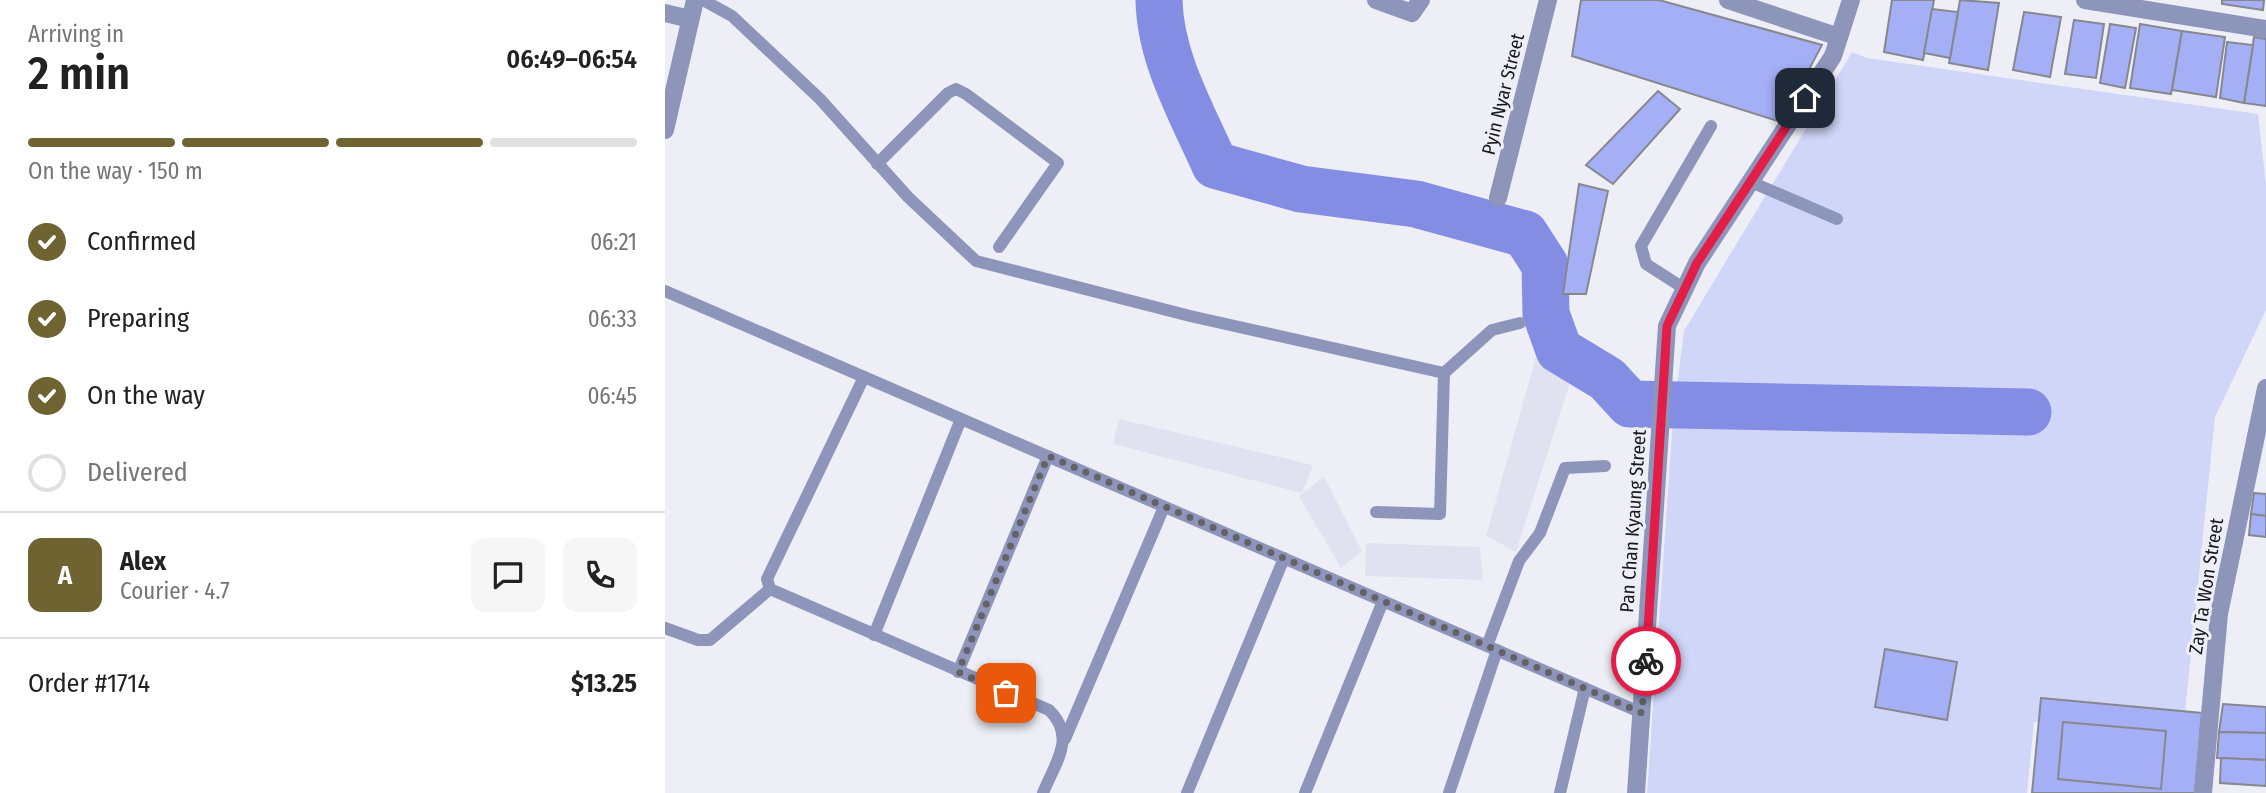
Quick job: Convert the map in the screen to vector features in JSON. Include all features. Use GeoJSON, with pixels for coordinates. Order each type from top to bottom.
{"type":"FeatureCollection","features":[{"type":"Feature","properties":{"kind":"street"},"geometry":{"type":"LineString","coordinates":[[665,130],[695,0]]}},
{"type":"Feature","properties":{"kind":"street"},"geometry":{"type":"LineString","coordinates":[[1376,0],[1412,13],[1421,0]]}},
{"type":"Feature","properties":{"kind":"street","name":"Pyin Nyar Street"},"geometry":{"type":"LineString","coordinates":[[1498,198],[1548,0]]}},
{"type":"Feature","properties":{"kind":"street"},"geometry":{"type":"LineString","coordinates":[[1728,0],[1839,37]]}},
{"type":"Feature","properties":{"kind":"street"},"geometry":{"type":"LineString","coordinates":[[1685,289],[1697,263],[1833,56],[1851,0]]}},
{"type":"Feature","properties":{"kind":"street"},"geometry":{"type":"LineString","coordinates":[[2085,0],[2266,29]]}},
{"type":"Feature","properties":{"kind":"street"},"geometry":{"type":"LineString","coordinates":[[665,13],[690,19]]}},
{"type":"Feature","properties":{"kind":"street","name":"Pan Chan Kyaung Street"},"geometry":{"type":"LineString","coordinates":[[1636,793],[1667,326],[1685,289]]}},
{"type":"Feature","properties":{"kind":"street","name":"Zay Ta Won Street"},"geometry":{"type":"LineString","coordinates":[[2203,793],[2219,614],[2266,388]]}},
{"type":"Feature","properties":{"kind":"lane"},"geometry":{"type":"LineString","coordinates":[[703,0],[722,4],[820,99],[908,197],[976,261],[1190,316],[1444,373]]}},
{"type":"Feature","properties":{"kind":"lane"},"geometry":{"type":"LineString","coordinates":[[877,164],[948,93],[956,89],[966,94],[1058,163],[999,247]]}},
{"type":"Feature","properties":{"kind":"lane"},"geometry":{"type":"LineString","coordinates":[[1685,289],[1646,264],[1641,246],[1711,126]]}},
{"type":"Feature","properties":{"kind":"lane"},"geometry":{"type":"LineString","coordinates":[[1751,182],[1837,219]]}},
{"type":"Feature","properties":{"kind":"lane"},"geometry":{"type":"LineString","coordinates":[[665,292],[1642,713]]}},
{"type":"Feature","properties":{"kind":"lane"},"geometry":{"type":"LineString","coordinates":[[1376,512],[1440,514],[1444,373],[1492,330],[1520,323]]}},
{"type":"Feature","properties":{"kind":"lane"},"geometry":{"type":"LineString","coordinates":[[864,377],[767,579],[770,589],[1049,710],[1060,720],[1065,739]]}},
{"type":"Feature","properties":{"kind":"lane"},"geometry":{"type":"LineString","coordinates":[[874,635],[961,419]]}},
{"type":"Feature","properties":{"kind":"lane"},"geometry":{"type":"LineString","coordinates":[[958,672],[1048,456]]}},
{"type":"Feature","properties":{"kind":"lane"},"geometry":{"type":"LineString","coordinates":[[1449,793],[1520,561],[1540,533],[1565,468],[1605,466]]}},
{"type":"Feature","properties":{"kind":"lane"},"geometry":{"type":"LineString","coordinates":[[1043,793],[1164,507]]}},
{"type":"Feature","properties":{"kind":"lane"},"geometry":{"type":"LineString","coordinates":[[1187,793],[1284,558]]}},
{"type":"Feature","properties":{"kind":"lane"},"geometry":{"type":"LineString","coordinates":[[665,628],[698,640],[710,640],[770,589]]}},
{"type":"Feature","properties":{"kind":"lane"},"geometry":{"type":"LineString","coordinates":[[1305,793],[1383,601]]}},
{"type":"Feature","properties":{"kind":"lane"},"geometry":{"type":"LineString","coordinates":[[1560,793],[1585,688]]}},
{"type":"Feature","properties":{"kind":"shaded area"},"geometry":{"type":"Polygon","coordinates":[[[1852,52],[1867,58],[2258,114],[2266,185],[2266,310],[2215,417],[2185,713],[2034,722],[2027,793],[1647,793],[1673,419],[1684,331],[1852,52]]]}},
{"type":"Feature","properties":{"kind":"shaded area"},"geometry":{"type":"Polygon","coordinates":[[[1537,353],[1572,376],[1516,552],[1486,536],[1537,353]]]}},
{"type":"Feature","properties":{"kind":"shaded area"},"geometry":{"type":"Polygon","coordinates":[[[1119,419],[1313,465],[1302,493],[1113,444],[1119,419]]]}},
{"type":"Feature","properties":{"kind":"shaded area"},"geometry":{"type":"Polygon","coordinates":[[[1324,477],[1362,551],[1341,568],[1299,496],[1324,477]]]}},
{"type":"Feature","properties":{"kind":"shaded area"},"geometry":{"type":"Polygon","coordinates":[[[1366,543],[1480,547],[1483,580],[1365,576],[1366,543]]]}},
{"type":"Feature","properties":{"kind":"building"},"geometry":{"type":"Polygon","coordinates":[[[1581,0],[1659,0],[1822,45],[1781,122],[1572,56],[1581,0]]]}},
{"type":"Feature","properties":{"kind":"building"},"geometry":{"type":"Polygon","coordinates":[[[1892,0],[1934,0],[1923,60],[1884,52],[1892,0]]]}},
{"type":"Feature","properties":{"kind":"building"},"geometry":{"type":"Polygon","coordinates":[[[1960,0],[1999,3],[1988,70],[1949,63],[1960,0]]]}},
{"type":"Feature","properties":{"kind":"building"},"geometry":{"type":"Polygon","coordinates":[[[2222,0],[2264,0],[2263,10],[2222,4],[2222,0]]]}},
{"type":"Feature","properties":{"kind":"building"},"geometry":{"type":"Polygon","coordinates":[[[1932,9],[1958,12],[1950,58],[1924,53],[1932,9]]]}},
{"type":"Feature","properties":{"kind":"building"},"geometry":{"type":"Polygon","coordinates":[[[2024,12],[2061,17],[2050,77],[2013,70],[2024,12]]]}},
{"type":"Feature","properties":{"kind":"building"},"geometry":{"type":"Polygon","coordinates":[[[2074,20],[2104,24],[2096,78],[2065,74],[2074,20]]]}},
{"type":"Feature","properties":{"kind":"building"},"geometry":{"type":"Polygon","coordinates":[[[2110,24],[2136,28],[2125,88],[2100,83],[2110,24]]]}},
{"type":"Feature","properties":{"kind":"building"},"geometry":{"type":"Polygon","coordinates":[[[2140,24],[2182,31],[2171,94],[2130,88],[2140,24]]]}},
{"type":"Feature","properties":{"kind":"building"},"geometry":{"type":"Polygon","coordinates":[[[2182,31],[2225,37],[2216,97],[2172,90],[2182,31]]]}},
{"type":"Feature","properties":{"kind":"building"},"geometry":{"type":"Polygon","coordinates":[[[2254,37],[2266,39],[2266,106],[2244,103],[2254,37]]]}},
{"type":"Feature","properties":{"kind":"building"},"geometry":{"type":"Polygon","coordinates":[[[2227,42],[2253,45],[2244,103],[2220,98],[2227,42]]]}},
{"type":"Feature","properties":{"kind":"building"},"geometry":{"type":"Polygon","coordinates":[[[1658,91],[1680,109],[1613,184],[1586,165],[1658,91]]]}},
{"type":"Feature","properties":{"kind":"building"},"geometry":{"type":"Polygon","coordinates":[[[1579,184],[1608,191],[1586,294],[1563,294],[1579,184]]]}},
{"type":"Feature","properties":{"kind":"building"},"geometry":{"type":"Polygon","coordinates":[[[2254,493],[2266,494],[2266,516],[2251,514],[2254,493]]]}},
{"type":"Feature","properties":{"kind":"building"},"geometry":{"type":"Polygon","coordinates":[[[2251,514],[2266,516],[2266,537],[2249,535],[2251,514]]]}},
{"type":"Feature","properties":{"kind":"building"},"geometry":{"type":"Polygon","coordinates":[[[1885,649],[1957,662],[1947,720],[1875,707],[1885,649]]]}},
{"type":"Feature","properties":{"kind":"building"},"geometry":{"type":"Polygon","coordinates":[[[2041,698],[2202,713],[2195,793],[2032,793],[2041,698]]]}},
{"type":"Feature","properties":{"kind":"building"},"geometry":{"type":"Polygon","coordinates":[[[2223,704],[2266,707],[2266,733],[2219,732],[2223,704]]]}},
{"type":"Feature","properties":{"kind":"building"},"geometry":{"type":"Polygon","coordinates":[[[2063,722],[2166,731],[2161,789],[2058,779],[2063,722]]]}},
{"type":"Feature","properties":{"kind":"building"},"geometry":{"type":"Polygon","coordinates":[[[2219,732],[2266,733],[2266,760],[2217,758],[2219,732]]]}},
{"type":"Feature","properties":{"kind":"building"},"geometry":{"type":"Polygon","coordinates":[[[2221,758],[2266,760],[2266,786],[2220,783],[2221,758]]]}},
{"type":"Feature","properties":{"kind":"waterway"},"geometry":{"type":"LineString","coordinates":[[1159,0],[1171,64],[1215,165],[1301,189],[1416,204],[1525,234],[1545,265],[1546,314],[1559,350],[1607,379],[1630,404],[2028,412]]}},
{"type":"Feature","properties":{"kind":"way so far"},"geometry":{"type":"LineString","coordinates":[[1006,693],[958,672],[1048,456],[1642,713],[1646,661]]}},
{"type":"Feature","properties":{"kind":"route"},"geometry":{"type":"LineString","coordinates":[[1646,661],[1667,326],[1697,263],[1805,98]]}}]}
